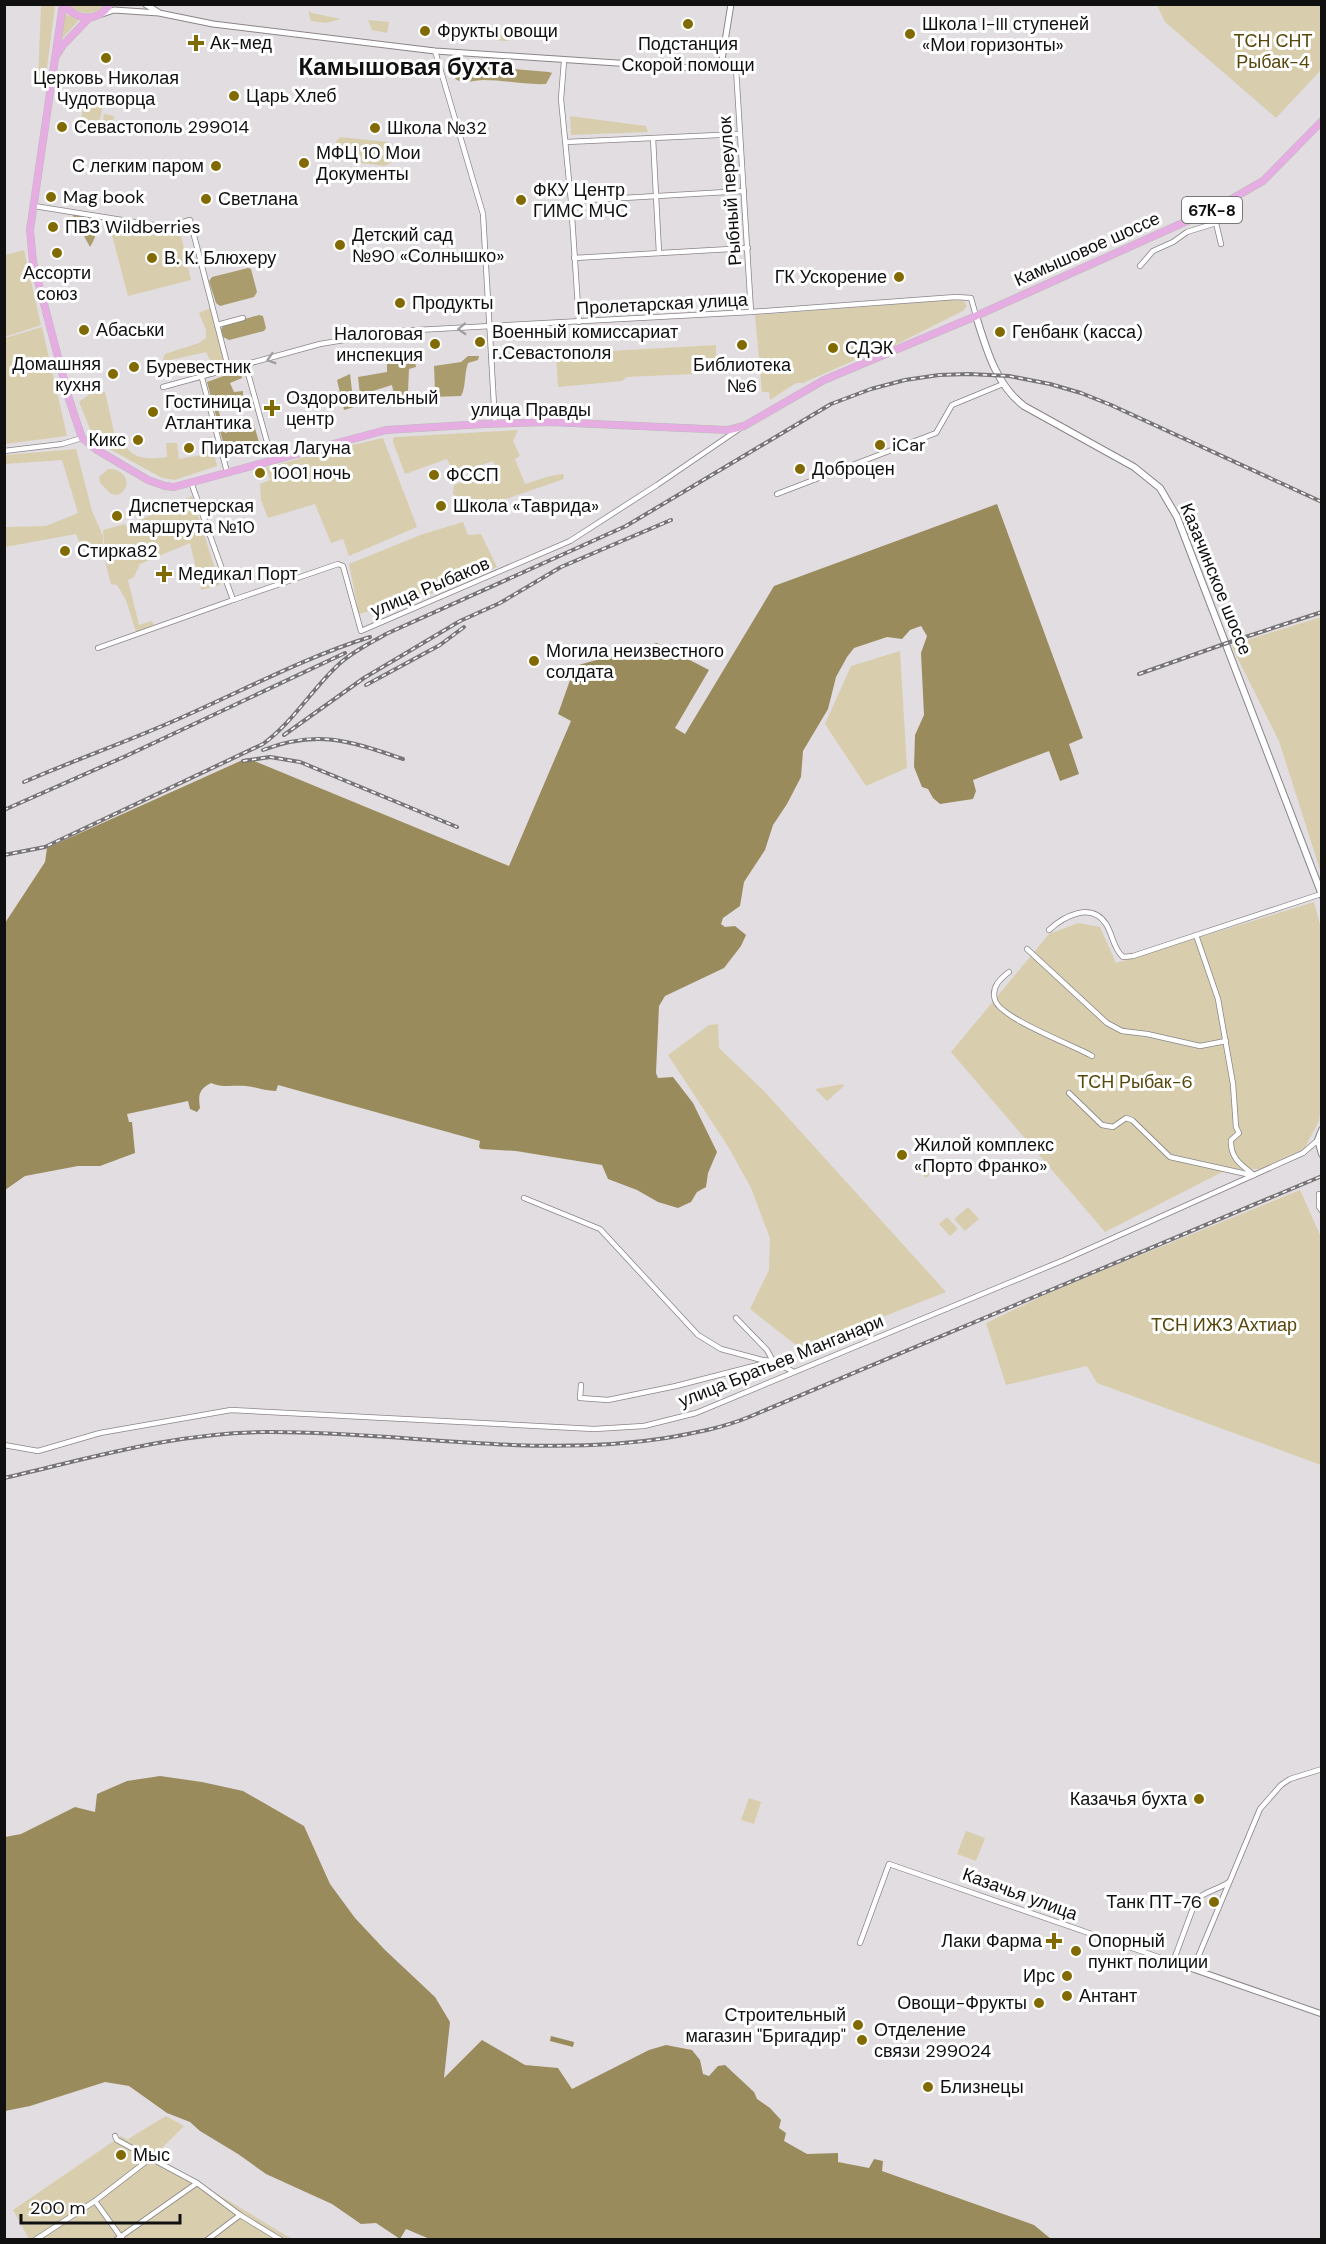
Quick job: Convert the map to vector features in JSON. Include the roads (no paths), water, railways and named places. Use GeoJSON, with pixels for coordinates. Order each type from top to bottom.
{"type":"FeatureCollection","features":[{"type":"Feature","properties":{"kind":"main road"},"geometry":{"type":"LineString","coordinates":[[63,4],[69,12],[79,17],[89,18],[102,14],[110,4]]}},
{"type":"Feature","properties":{"kind":"main road"},"geometry":{"type":"LineString","coordinates":[[63,4],[30,244],[69,399],[82,438]]}},
{"type":"Feature","properties":{"kind":"main road"},"geometry":{"type":"LineString","coordinates":[[55,58],[63,45],[89,18]]}},
{"type":"Feature","properties":{"kind":"main road","name":"Камышовое шоссе"},"geometry":{"type":"LineString","coordinates":[[976,316],[1216,208],[1263,182],[1322,121]]}},
{"type":"Feature","properties":{"kind":"main road","name":"Казачинское шоссе"},"geometry":{"type":"LineString","coordinates":[[976,316],[1002,384],[1012,396],[1024,406],[1134,467],[1160,489],[1177,517],[1321,895]]}},
{"type":"Feature","properties":{"kind":"main road","name":"улица Правды"},"geometry":{"type":"LineString","coordinates":[[82,438],[116,462],[159,484],[174,487],[386,430],[550,422],[728,429],[744,426],[824,380],[976,316]]}},
{"type":"Feature","properties":{"kind":"main road"},"geometry":{"type":"LineString","coordinates":[[1322,1131],[1318,1140],[1322,1154]]}},
{"type":"Feature","properties":{"kind":"street"},"geometry":{"type":"LineString","coordinates":[[145,4],[159,12]]}},
{"type":"Feature","properties":{"kind":"street"},"geometry":{"type":"LineString","coordinates":[[102,14],[114,10],[159,12],[213,24],[435,51],[706,69],[721,66],[731,4]]}},
{"type":"Feature","properties":{"kind":"street"},"geometry":{"type":"LineString","coordinates":[[435,51],[483,214],[495,423]]}},
{"type":"Feature","properties":{"kind":"street"},"geometry":{"type":"LineString","coordinates":[[564,61],[561,99],[579,322]]}},
{"type":"Feature","properties":{"kind":"street","name":"Рыбный переулок"},"geometry":{"type":"LineString","coordinates":[[721,66],[736,68],[751,312]]}},
{"type":"Feature","properties":{"kind":"street"},"geometry":{"type":"LineString","coordinates":[[566,142],[740,134]]}},
{"type":"Feature","properties":{"kind":"street"},"geometry":{"type":"LineString","coordinates":[[653,138],[659,253]]}},
{"type":"Feature","properties":{"kind":"street"},"geometry":{"type":"LineString","coordinates":[[571,201],[744,191]]}},
{"type":"Feature","properties":{"kind":"street"},"geometry":{"type":"LineString","coordinates":[[34,206],[166,227],[190,220],[229,371]]}},
{"type":"Feature","properties":{"kind":"street"},"geometry":{"type":"LineString","coordinates":[[1140,266],[1153,251],[1173,242],[1187,232],[1216,223],[1221,244]]}},
{"type":"Feature","properties":{"kind":"street"},"geometry":{"type":"LineString","coordinates":[[574,258],[748,248]]}},
{"type":"Feature","properties":{"kind":"street","name":"Пролетарская улица"},"geometry":{"type":"LineString","coordinates":[[163,387],[229,371],[320,344],[398,331],[751,312],[956,297],[971,298],[976,316]]}},
{"type":"Feature","properties":{"kind":"street"},"geometry":{"type":"LineString","coordinates":[[218,325],[243,318]]}},
{"type":"Feature","properties":{"kind":"street"},"geometry":{"type":"LineString","coordinates":[[246,366],[272,460]]}},
{"type":"Feature","properties":{"kind":"street"},"geometry":{"type":"LineString","coordinates":[[202,378],[227,472]]}},
{"type":"Feature","properties":{"kind":"street"},"geometry":{"type":"LineString","coordinates":[[777,494],[936,433],[952,405],[1002,384]]}},
{"type":"Feature","properties":{"kind":"street","name":"улица Рыбаков"},"geometry":{"type":"LineString","coordinates":[[233,600],[338,564],[343,566],[360,631],[570,541],[744,426]]}},
{"type":"Feature","properties":{"kind":"street"},"geometry":{"type":"LineString","coordinates":[[4,451],[62,444],[82,438]]}},
{"type":"Feature","properties":{"kind":"street"},"geometry":{"type":"LineString","coordinates":[[98,648],[233,600],[191,482]]}},
{"type":"Feature","properties":{"kind":"street"},"geometry":{"type":"LineString","coordinates":[[1048,930],[1062,918],[1076,913],[1095,915],[1105,923],[1117,952],[1123,957],[1133,956],[1321,895]]}},
{"type":"Feature","properties":{"kind":"street"},"geometry":{"type":"LineString","coordinates":[[1196,934],[1218,999],[1226,1041],[1234,1092],[1236,1127],[1239,1133],[1231,1140],[1231,1150],[1238,1162],[1254,1175]]}},
{"type":"Feature","properties":{"kind":"street"},"geometry":{"type":"LineString","coordinates":[[1027,949],[1107,1023],[1122,1031],[1200,1046],[1226,1041]]}},
{"type":"Feature","properties":{"kind":"street"},"geometry":{"type":"LineString","coordinates":[[1009,972],[998,981],[994,989],[995,1000],[1001,1009],[1014,1018],[1092,1056]]}},
{"type":"Feature","properties":{"kind":"street"},"geometry":{"type":"LineString","coordinates":[[1069,1093],[1102,1125],[1113,1127],[1126,1118],[1132,1120],[1170,1157],[1230,1172],[1254,1175]]}},
{"type":"Feature","properties":{"kind":"street","name":"улица Братьев Манганари"},"geometry":{"type":"LineString","coordinates":[[4,1445],[38,1451],[100,1433],[231,1410],[594,1430],[644,1426],[696,1413],[792,1371],[1064,1260],[1303,1153],[1318,1140]]}},
{"type":"Feature","properties":{"kind":"street"},"geometry":{"type":"LineString","coordinates":[[1319,1194],[1319,1207],[1322,1211]]}},
{"type":"Feature","properties":{"kind":"street"},"geometry":{"type":"LineString","coordinates":[[524,1198],[600,1229],[698,1335],[721,1349],[762,1360],[773,1360]]}},
{"type":"Feature","properties":{"kind":"street"},"geometry":{"type":"LineString","coordinates":[[735,1318],[773,1360],[792,1371]]}},
{"type":"Feature","properties":{"kind":"street"},"geometry":{"type":"LineString","coordinates":[[581,1385],[580,1398],[608,1400],[676,1386],[773,1360]]}},
{"type":"Feature","properties":{"kind":"street"},"geometry":{"type":"LineString","coordinates":[[1193,1969],[1260,1809],[1281,1785],[1322,1769]]}},
{"type":"Feature","properties":{"kind":"street","name":"Казачья улица"},"geometry":{"type":"LineString","coordinates":[[860,1942],[889,1864],[1322,2014]]}},
{"type":"Feature","properties":{"kind":"street"},"geometry":{"type":"LineString","coordinates":[[1173,1962],[1196,1900],[1203,1893],[1217,1890],[1229,1882]]}},
{"type":"Feature","properties":{"kind":"street"},"geometry":{"type":"LineString","coordinates":[[115,2136],[117,2140],[197,2183],[240,2215],[282,2240]]}},
{"type":"Feature","properties":{"kind":"street"},"geometry":{"type":"LineString","coordinates":[[35,2240],[95,2201],[152,2157]]}},
{"type":"Feature","properties":{"kind":"street"},"geometry":{"type":"LineString","coordinates":[[95,2201],[120,2238],[197,2183]]}},
{"type":"Feature","properties":{"kind":"street"},"geometry":{"type":"LineString","coordinates":[[207,2240],[240,2215]]}},
{"type":"Feature","properties":{"kind":"railway"},"geometry":{"type":"LineString","coordinates":[[4,855],[45,847],[263,744],[283,727],[336,667],[366,645],[626,526],[831,404],[871,389],[905,380],[939,375],[969,374],[1009,376],[1050,384],[1111,405],[1322,502]]}},
{"type":"Feature","properties":{"kind":"railway"},"geometry":{"type":"LineString","coordinates":[[284,735],[364,678],[460,621],[500,603],[561,567],[671,520]]}},
{"type":"Feature","properties":{"kind":"railway"},"geometry":{"type":"LineString","coordinates":[[1139,674],[1322,612]]}},
{"type":"Feature","properties":{"kind":"railway"},"geometry":{"type":"LineString","coordinates":[[366,685],[440,645],[464,627]]}},
{"type":"Feature","properties":{"kind":"railway"},"geometry":{"type":"LineString","coordinates":[[24,782],[165,725],[299,664],[370,637]]}},
{"type":"Feature","properties":{"kind":"railway"},"geometry":{"type":"LineString","coordinates":[[4,810],[126,756],[345,653]]}},
{"type":"Feature","properties":{"kind":"railway"},"geometry":{"type":"LineString","coordinates":[[263,750],[301,740],[334,740],[367,747],[403,759]]}},
{"type":"Feature","properties":{"kind":"railway"},"geometry":{"type":"LineString","coordinates":[[243,761],[270,757],[300,762],[457,827]]}},
{"type":"Feature","properties":{"kind":"railway"},"geometry":{"type":"LineString","coordinates":[[4,1478],[168,1441],[234,1433],[317,1433],[566,1446],[616,1444],[708,1430],[749,1417],[1322,1176]]}},
{"type":"Feature","properties":{"kind":"place","name":"Подстанция Скорой помощи"},"geometry":{"type":"Point","coordinates":[688,24]}},
{"type":"Feature","properties":{"kind":"place","name":"Фрукты овощи"},"geometry":{"type":"Point","coordinates":[425,31]}},
{"type":"Feature","properties":{"kind":"place","name":"Школа I-III ступеней «Мои горизонты»"},"geometry":{"type":"Point","coordinates":[910,34]}},
{"type":"Feature","properties":{"kind":"place","name":"Ак-мед"},"geometry":{"type":"Point","coordinates":[196,43]}},
{"type":"Feature","properties":{"kind":"place","name":"Церковь Николая Чудотворца"},"geometry":{"type":"Point","coordinates":[106,58]}},
{"type":"Feature","properties":{"kind":"place","name":"Царь Хлеб"},"geometry":{"type":"Point","coordinates":[234,96]}},
{"type":"Feature","properties":{"kind":"place","name":"Севастополь 299014"},"geometry":{"type":"Point","coordinates":[62,127]}},
{"type":"Feature","properties":{"kind":"place","name":"Школа №32"},"geometry":{"type":"Point","coordinates":[375,128]}},
{"type":"Feature","properties":{"kind":"place","name":"МФЦ 10 Мои Документы"},"geometry":{"type":"Point","coordinates":[304,163]}},
{"type":"Feature","properties":{"kind":"place","name":"С легким паром"},"geometry":{"type":"Point","coordinates":[216,166]}},
{"type":"Feature","properties":{"kind":"place","name":"Mag book"},"geometry":{"type":"Point","coordinates":[51,197]}},
{"type":"Feature","properties":{"kind":"place","name":"Светлана"},"geometry":{"type":"Point","coordinates":[206,199]}},
{"type":"Feature","properties":{"kind":"place","name":"ФКУ Центр ГИМС МЧС"},"geometry":{"type":"Point","coordinates":[521,200]}},
{"type":"Feature","properties":{"kind":"place","name":"ПВЗ Wildberries"},"geometry":{"type":"Point","coordinates":[53,227]}},
{"type":"Feature","properties":{"kind":"place","name":"Детский сад №90 «Солнышко»"},"geometry":{"type":"Point","coordinates":[340,245]}},
{"type":"Feature","properties":{"kind":"place","name":"Ассорти союз"},"geometry":{"type":"Point","coordinates":[57,253]}},
{"type":"Feature","properties":{"kind":"place","name":"В. К. Блюхеру"},"geometry":{"type":"Point","coordinates":[152,258]}},
{"type":"Feature","properties":{"kind":"place","name":"ГК Ускорение"},"geometry":{"type":"Point","coordinates":[899,277]}},
{"type":"Feature","properties":{"kind":"place","name":"Продукты"},"geometry":{"type":"Point","coordinates":[400,303]}},
{"type":"Feature","properties":{"kind":"place","name":"Абаськи"},"geometry":{"type":"Point","coordinates":[84,330]}},
{"type":"Feature","properties":{"kind":"place","name":"Генбанк (касса)"},"geometry":{"type":"Point","coordinates":[1000,332]}},
{"type":"Feature","properties":{"kind":"place","name":"Военный комиссариат г.Севастополя"},"geometry":{"type":"Point","coordinates":[480,342]}},
{"type":"Feature","properties":{"kind":"place","name":"Налоговая инспекция"},"geometry":{"type":"Point","coordinates":[435,344]}},
{"type":"Feature","properties":{"kind":"place","name":"Библиотека №6"},"geometry":{"type":"Point","coordinates":[742,345]}},
{"type":"Feature","properties":{"kind":"place","name":"СДЭК"},"geometry":{"type":"Point","coordinates":[833,348]}},
{"type":"Feature","properties":{"kind":"place","name":"Буревестник"},"geometry":{"type":"Point","coordinates":[134,367]}},
{"type":"Feature","properties":{"kind":"place","name":"Домашняя кухня"},"geometry":{"type":"Point","coordinates":[113,374]}},
{"type":"Feature","properties":{"kind":"place","name":"Оздоровительный центр"},"geometry":{"type":"Point","coordinates":[272,408]}},
{"type":"Feature","properties":{"kind":"place","name":"Гостиница Атлантика"},"geometry":{"type":"Point","coordinates":[153,412]}},
{"type":"Feature","properties":{"kind":"place","name":"Кикс"},"geometry":{"type":"Point","coordinates":[138,440]}},
{"type":"Feature","properties":{"kind":"place","name":"iCar"},"geometry":{"type":"Point","coordinates":[880,445]}},
{"type":"Feature","properties":{"kind":"place","name":"Пиратская Лагуна"},"geometry":{"type":"Point","coordinates":[189,448]}},
{"type":"Feature","properties":{"kind":"place","name":"Доброцен"},"geometry":{"type":"Point","coordinates":[800,469]}},
{"type":"Feature","properties":{"kind":"place","name":"1001 ночь"},"geometry":{"type":"Point","coordinates":[260,473]}},
{"type":"Feature","properties":{"kind":"place","name":"ФССП"},"geometry":{"type":"Point","coordinates":[434,475]}},
{"type":"Feature","properties":{"kind":"place","name":"Школа «Таврида»"},"geometry":{"type":"Point","coordinates":[441,506]}},
{"type":"Feature","properties":{"kind":"place","name":"Диспетчерская маршрута №10"},"geometry":{"type":"Point","coordinates":[117,516]}},
{"type":"Feature","properties":{"kind":"place","name":"Стирка82"},"geometry":{"type":"Point","coordinates":[65,551]}},
{"type":"Feature","properties":{"kind":"place","name":"Медикал Порт"},"geometry":{"type":"Point","coordinates":[164,574]}},
{"type":"Feature","properties":{"kind":"place","name":"Могила неизвестного солдата"},"geometry":{"type":"Point","coordinates":[534,661]}},
{"type":"Feature","properties":{"kind":"place","name":"Жилой комплекс «Порто Франко»"},"geometry":{"type":"Point","coordinates":[902,1155]}},
{"type":"Feature","properties":{"kind":"place","name":"Казачья бухта"},"geometry":{"type":"Point","coordinates":[1199,1799]}},
{"type":"Feature","properties":{"kind":"place","name":"Танк ПТ-76"},"geometry":{"type":"Point","coordinates":[1214,1902]}},
{"type":"Feature","properties":{"kind":"place","name":"Лаки Фарма"},"geometry":{"type":"Point","coordinates":[1054,1941]}},
{"type":"Feature","properties":{"kind":"place","name":"Опорный пункт полиции"},"geometry":{"type":"Point","coordinates":[1076,1951]}},
{"type":"Feature","properties":{"kind":"place","name":"Ирс"},"geometry":{"type":"Point","coordinates":[1067,1976]}},
{"type":"Feature","properties":{"kind":"place","name":"Антант"},"geometry":{"type":"Point","coordinates":[1067,1996]}},
{"type":"Feature","properties":{"kind":"place","name":"Овощи-Фрукты"},"geometry":{"type":"Point","coordinates":[1039,2003]}},
{"type":"Feature","properties":{"kind":"place","name":"Строительный магазин \"Бригадир\""},"geometry":{"type":"Point","coordinates":[858,2025]}},
{"type":"Feature","properties":{"kind":"place","name":"Отделение связи 299024"},"geometry":{"type":"Point","coordinates":[862,2040]}},
{"type":"Feature","properties":{"kind":"place","name":"Близнецы"},"geometry":{"type":"Point","coordinates":[928,2087]}},
{"type":"Feature","properties":{"kind":"place","name":"Мыс"},"geometry":{"type":"Point","coordinates":[121,2155]}},
{"type":"Feature","properties":{"kind":"district","name":"Камышовая бухта"},"geometry":{"type":"Point","coordinates":[406,66]}},
{"type":"Feature","properties":{"kind":"park label","name":"ТСН СНТ Рыбак-4"},"geometry":{"type":"Point","coordinates":[1273,51]}},
{"type":"Feature","properties":{"kind":"park label","name":"ТСН Рыбак-6"},"geometry":{"type":"Point","coordinates":[1135,1082]}},
{"type":"Feature","properties":{"kind":"park label","name":"ТСН ИЖЗ Ахтиар"},"geometry":{"type":"Point","coordinates":[1224,1325]}}]}
